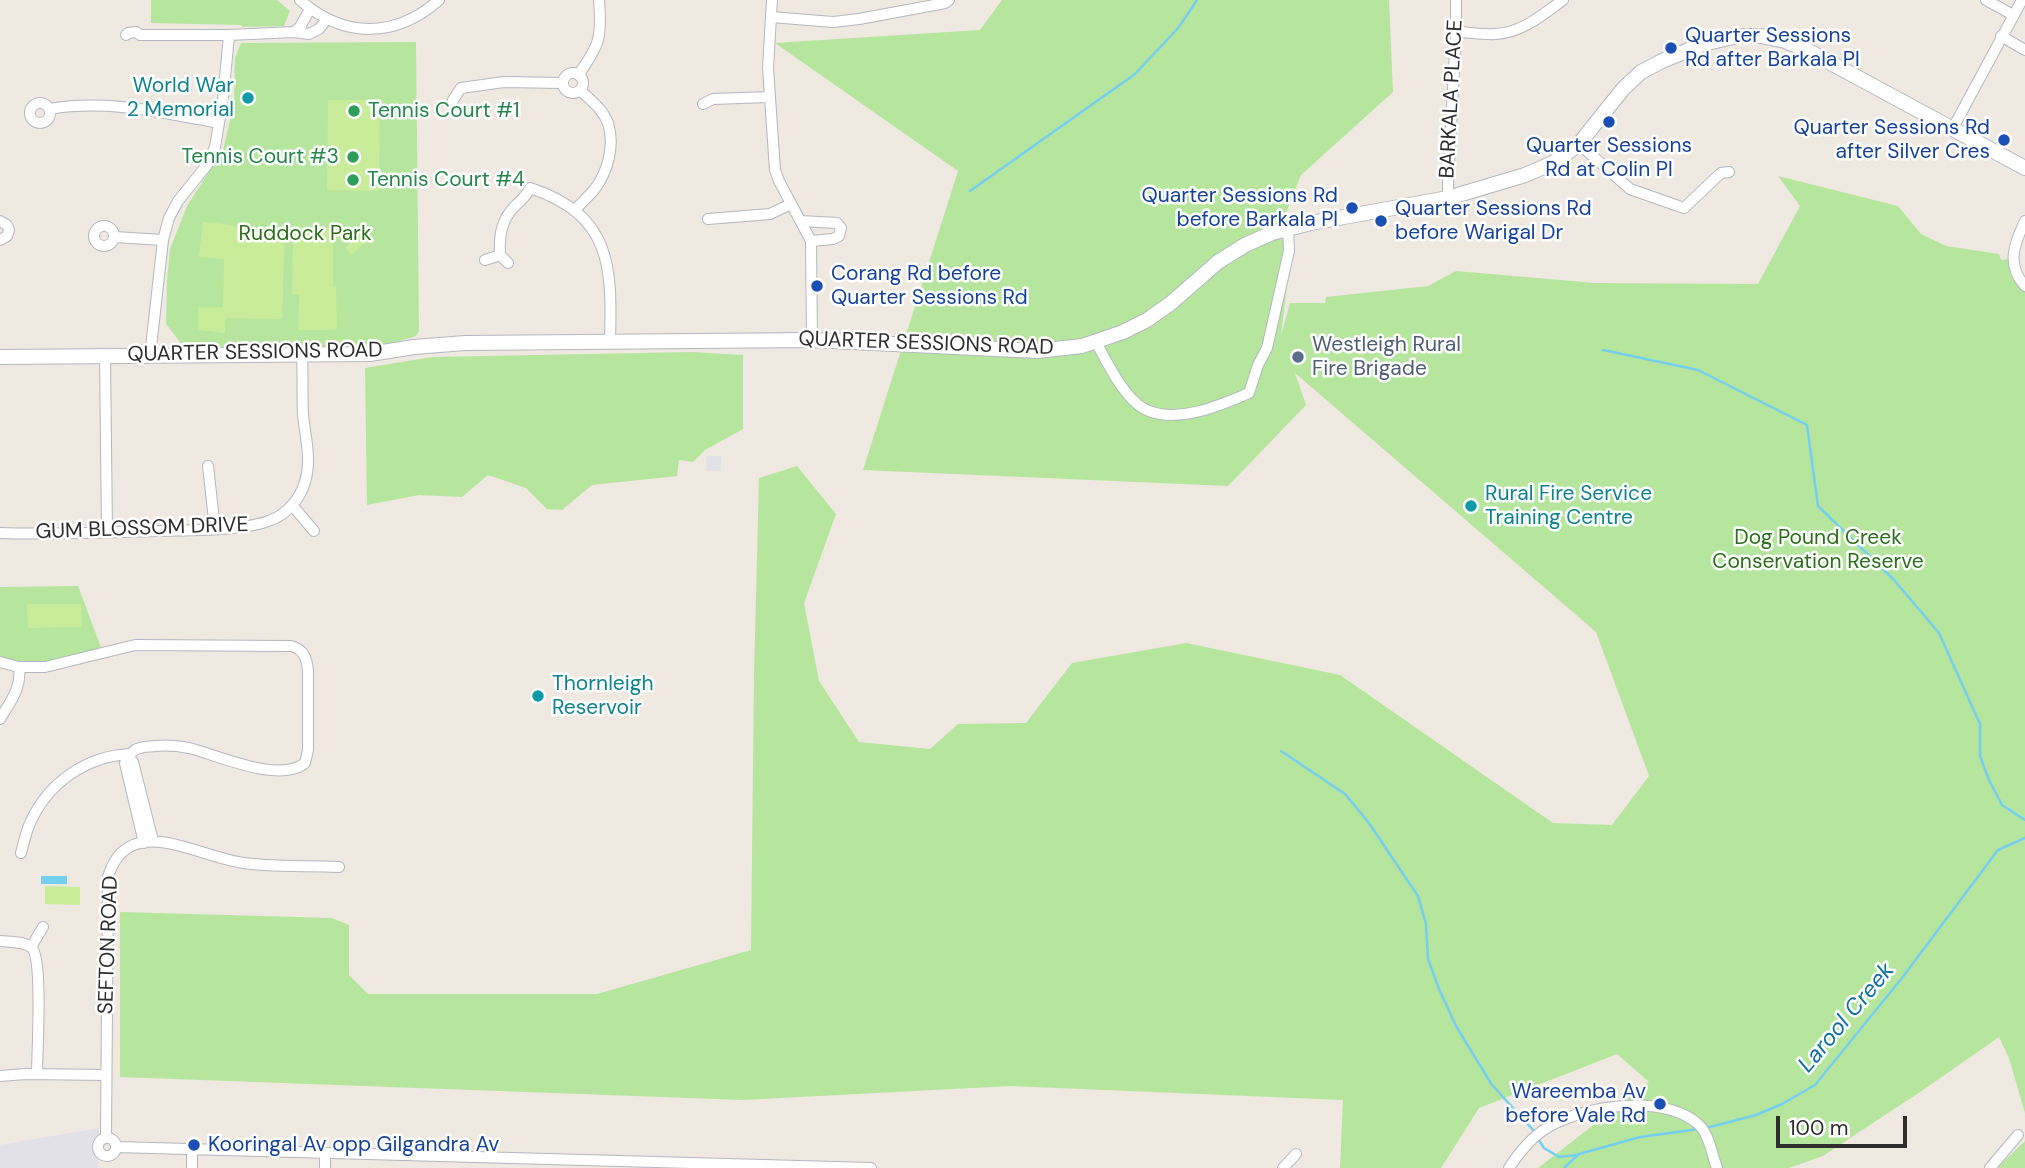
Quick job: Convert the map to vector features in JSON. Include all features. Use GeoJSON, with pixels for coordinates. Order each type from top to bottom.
{"type":"FeatureCollection","features":[{"type":"Feature","properties":{"kind":"main road","name":"QUARTER SESSIONS ROAD"},"geometry":{"type":"LineString","coordinates":[[0,357],[370,354],[465,343],[610,341],[812,340],[1037,351],[1069,348],[1124,332],[1147,320],[1218,262],[1245,245],[1288,228],[1448,198],[1490,187],[1542,168],[1579,144],[1623,89],[1642,72],[1703,44],[1738,36],[1761,36],[1805,49],[2025,168]]}},
{"type":"Feature","properties":{"kind":"street"},"geometry":{"type":"LineString","coordinates":[[300,0],[327,19],[350,28],[382,29],[415,19],[439,0]]}},
{"type":"Feature","properties":{"kind":"street"},"geometry":{"type":"LineString","coordinates":[[578,75],[599,40],[600,0]]}},
{"type":"Feature","properties":{"kind":"street"},"geometry":{"type":"LineString","coordinates":[[772,0],[768,45],[775,170],[811,241],[812,340]]}},
{"type":"Feature","properties":{"kind":"street"},"geometry":{"type":"LineString","coordinates":[[771,17],[833,22],[945,3],[949,0]]}},
{"type":"Feature","properties":{"kind":"street","name":"BARKALA PLACE"},"geometry":{"type":"LineString","coordinates":[[1448,198],[1457,32],[1456,0]]}},
{"type":"Feature","properties":{"kind":"street"},"geometry":{"type":"LineString","coordinates":[[1457,32],[1495,34],[1513,31],[1533,22],[1563,0]]}},
{"type":"Feature","properties":{"kind":"street"},"geometry":{"type":"LineString","coordinates":[[1986,0],[2013,15]]}},
{"type":"Feature","properties":{"kind":"street"},"geometry":{"type":"LineString","coordinates":[[1953,128],[2022,0]]}},
{"type":"Feature","properties":{"kind":"street"},"geometry":{"type":"LineString","coordinates":[[294,32],[310,9]]}},
{"type":"Feature","properties":{"kind":"street"},"geometry":{"type":"LineString","coordinates":[[140,35],[309,34],[315,32],[327,19]]}},
{"type":"Feature","properties":{"kind":"street"},"geometry":{"type":"LineString","coordinates":[[150,356],[163,240],[169,218],[178,201],[207,164],[215,147],[229,35]]}},
{"type":"Feature","properties":{"kind":"street"},"geometry":{"type":"LineString","coordinates":[[2001,36],[2025,50]]}},
{"type":"Feature","properties":{"kind":"street"},"geometry":{"type":"LineString","coordinates":[[563,83],[568,75],[578,75]]}},
{"type":"Feature","properties":{"kind":"street"},"geometry":{"type":"LineString","coordinates":[[563,83],[565,89],[575,93],[583,84],[578,75]]}},
{"type":"Feature","properties":{"kind":"street"},"geometry":{"type":"LineString","coordinates":[[453,100],[458,83],[563,83]]}},
{"type":"Feature","properties":{"kind":"street"},"geometry":{"type":"LineString","coordinates":[[575,210],[595,189],[605,171],[611,138],[608,122],[580,90]]}},
{"type":"Feature","properties":{"kind":"street"},"geometry":{"type":"LineString","coordinates":[[704,104],[713,99],[769,97]]}},
{"type":"Feature","properties":{"kind":"street"},"geometry":{"type":"LineString","coordinates":[[50,109],[74,105],[113,105],[219,123]]}},
{"type":"Feature","properties":{"kind":"street"},"geometry":{"type":"LineString","coordinates":[[1579,144],[1630,189],[1684,208],[1721,173],[1729,172]]}},
{"type":"Feature","properties":{"kind":"street"},"geometry":{"type":"LineString","coordinates":[[485,260],[504,259],[501,230],[503,222],[530,188],[547,193],[575,210],[601,244],[608,266],[611,289],[610,341]]}},
{"type":"Feature","properties":{"kind":"street"},"geometry":{"type":"LineString","coordinates":[[708,219],[770,214],[791,204]]}},
{"type":"Feature","properties":{"kind":"street"},"geometry":{"type":"LineString","coordinates":[[801,220],[837,223],[841,228],[839,236],[811,241]]}},
{"type":"Feature","properties":{"kind":"street"},"geometry":{"type":"LineString","coordinates":[[0,221],[7,225],[9,230],[7,236],[0,240]]}},
{"type":"Feature","properties":{"kind":"street"},"geometry":{"type":"LineString","coordinates":[[2025,221],[2012,252],[2014,267],[2025,286]]}},
{"type":"Feature","properties":{"kind":"street"},"geometry":{"type":"LineString","coordinates":[[1096,342],[1113,373],[1133,399],[1147,411],[1169,415],[1206,409],[1249,393],[1256,356],[1267,348],[1289,251],[1288,228]]}},
{"type":"Feature","properties":{"kind":"street"},"geometry":{"type":"LineString","coordinates":[[115,237],[163,240]]}},
{"type":"Feature","properties":{"kind":"street"},"geometry":{"type":"LineString","coordinates":[[302,355],[303,415],[308,445],[307,472],[302,491],[292,505],[314,531]]}},
{"type":"Feature","properties":{"kind":"street"},"geometry":{"type":"LineString","coordinates":[[105,356],[107,532]]}},
{"type":"Feature","properties":{"kind":"street"},"geometry":{"type":"LineString","coordinates":[[208,466],[215,529]]}},
{"type":"Feature","properties":{"kind":"street","name":"GUM BLOSSOM DRIVE"},"geometry":{"type":"LineString","coordinates":[[0,533],[215,529],[260,524],[274,519],[292,505]]}},
{"type":"Feature","properties":{"kind":"street"},"geometry":{"type":"LineString","coordinates":[[0,662],[19,667],[45,667],[135,645],[291,646],[297,647],[305,655],[308,671],[308,750],[305,763],[301,766],[290,770],[248,767],[212,754],[174,747],[144,747],[136,749],[129,756],[113,755],[79,768],[59,784],[40,805],[30,822],[21,853]]}},
{"type":"Feature","properties":{"kind":"street"},"geometry":{"type":"LineString","coordinates":[[0,719],[16,692],[20,677],[19,667]]}},
{"type":"Feature","properties":{"kind":"street"},"geometry":{"type":"LineString","coordinates":[[129,756],[133,762],[149,842],[181,845],[237,862],[271,866],[339,867]]}},
{"type":"Feature","properties":{"kind":"street","name":"SEFTON ROAD"},"geometry":{"type":"LineString","coordinates":[[106,1138],[108,877],[111,867],[121,854],[133,846],[149,842]]}},
{"type":"Feature","properties":{"kind":"street"},"geometry":{"type":"LineString","coordinates":[[31,947],[43,927]]}},
{"type":"Feature","properties":{"kind":"street"},"geometry":{"type":"LineString","coordinates":[[0,941],[31,947],[36,959],[37,1074]]}},
{"type":"Feature","properties":{"kind":"street"},"geometry":{"type":"LineString","coordinates":[[0,1076],[106,1075]]}},
{"type":"Feature","properties":{"kind":"street"},"geometry":{"type":"LineString","coordinates":[[1509,1168],[1533,1138],[1550,1126],[1572,1116],[1619,1106],[1660,1106],[1697,1123],[1705,1132],[1717,1168]]}},
{"type":"Feature","properties":{"kind":"street"},"geometry":{"type":"LineString","coordinates":[[1990,1168],[2018,1135]]}},
{"type":"Feature","properties":{"kind":"street"},"geometry":{"type":"LineString","coordinates":[[106,1138],[113,1140],[116,1147],[113,1154],[105,1156],[98,1149],[100,1141],[106,1138]]}},
{"type":"Feature","properties":{"kind":"street"},"geometry":{"type":"LineString","coordinates":[[116,1147],[325,1153],[452,1162],[871,1168]]}},
{"type":"Feature","properties":{"kind":"street"},"geometry":{"type":"LineString","coordinates":[[192,1150],[192,1168]]}},
{"type":"Feature","properties":{"kind":"street"},"geometry":{"type":"LineString","coordinates":[[325,1153],[325,1168]]}},
{"type":"Feature","properties":{"kind":"street"},"geometry":{"type":"LineString","coordinates":[[1283,1168],[1296,1154]]}},
{"type":"Feature","properties":{"kind":"street"},"geometry":{"type":"LineString","coordinates":[[103,1168],[105,1156]]}},
{"type":"Feature","properties":{"kind":"shaded area"},"geometry":{"type":"Polygon","coordinates":[[[706,456],[721,456],[721,471],[706,471],[706,456]]]}},
{"type":"Feature","properties":{"kind":"shaded area"},"geometry":{"type":"Polygon","coordinates":[[[99,1128],[98,1168],[0,1168],[0,1145],[99,1128]]]}},
{"type":"Feature","properties":{"kind":"green space"},"geometry":{"type":"Polygon","coordinates":[[[151,0],[277,0],[290,11],[284,26],[151,23],[151,0]]]}},
{"type":"Feature","properties":{"kind":"green space","name":"Dog Pound Creek Conservation Reserve"},"geometry":{"type":"Polygon","coordinates":[[[1002,0],[1389,0],[1393,92],[1301,175],[1286,213],[1293,233],[1281,336],[1290,303],[1325,303],[1326,297],[1428,286],[1456,271],[1595,283],[1758,284],[1800,206],[1778,176],[1898,206],[1921,234],[1946,246],[1999,254],[2001,260],[2010,259],[2025,290],[2025,1113],[2009,1058],[1999,1037],[1823,1156],[1789,1168],[1538,1168],[1649,1082],[1617,1054],[1479,1108],[1441,1168],[1340,1168],[1343,1100],[1010,1086],[743,1100],[120,1077],[120,912],[332,918],[349,925],[349,975],[368,994],[597,994],[751,950],[759,478],[797,466],[836,514],[804,603],[819,681],[859,742],[930,749],[958,724],[1026,723],[1072,663],[1186,643],[1340,675],[1553,823],[1612,825],[1649,776],[1596,632],[1295,373],[1306,405],[1228,486],[863,470],[958,171],[775,43],[980,30],[1002,0]]]}},
{"type":"Feature","properties":{"kind":"green space","name":"Ruddock Park"},"geometry":{"type":"Polygon","coordinates":[[[416,42],[419,331],[416,336],[375,348],[184,347],[166,324],[170,249],[187,206],[223,150],[234,103],[235,58],[241,43],[416,42]]]}},
{"type":"Feature","properties":{"kind":"green space"},"geometry":{"type":"Polygon","coordinates":[[[328,100],[380,100],[379,191],[327,190],[328,100]]]}},
{"type":"Feature","properties":{"kind":"green space"},"geometry":{"type":"Polygon","coordinates":[[[203,222],[234,227],[285,228],[282,319],[225,318],[225,333],[198,330],[198,307],[223,307],[224,259],[199,257],[203,222]]]}},
{"type":"Feature","properties":{"kind":"green space"},"geometry":{"type":"Polygon","coordinates":[[[293,228],[333,228],[335,330],[298,330],[299,295],[292,294],[293,228]]]}},
{"type":"Feature","properties":{"kind":"green space"},"geometry":{"type":"Polygon","coordinates":[[[361,233],[368,240],[352,255],[345,248],[361,233]]]}},
{"type":"Feature","properties":{"kind":"green space"},"geometry":{"type":"Polygon","coordinates":[[[692,352],[743,355],[743,429],[705,450],[693,462],[679,460],[677,476],[592,485],[562,510],[547,509],[526,488],[488,475],[462,497],[419,495],[367,505],[365,368],[432,357],[692,352]]]}},
{"type":"Feature","properties":{"kind":"green space"},"geometry":{"type":"Polygon","coordinates":[[[78,586],[102,650],[27,665],[0,658],[0,587],[78,586]]]}},
{"type":"Feature","properties":{"kind":"green space"},"geometry":{"type":"Polygon","coordinates":[[[27,604],[81,604],[82,627],[28,628],[27,604]]]}},
{"type":"Feature","properties":{"kind":"green space"},"geometry":{"type":"Polygon","coordinates":[[[45,886],[80,887],[80,905],[45,904],[45,886]]]}},
{"type":"Feature","properties":{"kind":"green space"},"geometry":{"type":"Polygon","coordinates":[[[2025,1141],[2025,1168],[1997,1168],[2025,1141]]]}},
{"type":"Feature","properties":{"kind":"water"},"geometry":{"type":"Polygon","coordinates":[[[41,876],[67,876],[67,884],[41,884],[41,876]]]}},
{"type":"Feature","properties":{"kind":"waterway"},"geometry":{"type":"LineString","coordinates":[[970,191],[1135,74],[1179,27],[1197,0]]}},
{"type":"Feature","properties":{"kind":"waterway"},"geometry":{"type":"LineString","coordinates":[[1603,350],[1698,370],[1807,425],[1818,506],[1895,581],[1939,633],[1980,724],[1980,756],[1989,780],[2002,805],[2025,820]]}},
{"type":"Feature","properties":{"kind":"waterway"},"geometry":{"type":"LineString","coordinates":[[1281,751],[1345,794],[1369,823],[1418,896],[1426,924],[1428,959],[1456,1026],[1492,1085],[1534,1131]]}},
{"type":"Feature","properties":{"kind":"waterway","name":"Larool Creek"},"geometry":{"type":"LineString","coordinates":[[1706,1128],[1756,1115],[1815,1085],[1902,978],[1998,850],[2025,838]]}},
{"type":"Feature","properties":{"kind":"waterway","name":"Larool Creek"},"geometry":{"type":"LineString","coordinates":[[1564,1168],[1579,1154],[1640,1137],[1699,1129]]}},
{"type":"Feature","properties":{"kind":"waterway"},"geometry":{"type":"LineString","coordinates":[[1538,1139],[1544,1148],[1559,1157],[1576,1155]]}},
{"type":"Feature","properties":{"kind":"place","name":"Quarter Sessions Rd after Barkala Pl"},"geometry":{"type":"Point","coordinates":[1671,48]}},
{"type":"Feature","properties":{"kind":"place","name":"World War 2 Memorial"},"geometry":{"type":"Point","coordinates":[248,98]}},
{"type":"Feature","properties":{"kind":"place","name":"Tennis Court #1"},"geometry":{"type":"Point","coordinates":[354,111]}},
{"type":"Feature","properties":{"kind":"place","name":"Quarter Sessions Rd at Colin Pl"},"geometry":{"type":"Point","coordinates":[1609,122]}},
{"type":"Feature","properties":{"kind":"place","name":"Quarter Sessions Rd after Silver Cres"},"geometry":{"type":"Point","coordinates":[2004,140]}},
{"type":"Feature","properties":{"kind":"place","name":"Tennis Court #3"},"geometry":{"type":"Point","coordinates":[353,157]}},
{"type":"Feature","properties":{"kind":"place","name":"Tennis Court #4"},"geometry":{"type":"Point","coordinates":[353,180]}},
{"type":"Feature","properties":{"kind":"place","name":"Quarter Sessions Rd before Barkala Pl"},"geometry":{"type":"Point","coordinates":[1352,208]}},
{"type":"Feature","properties":{"kind":"place","name":"Quarter Sessions Rd before Warigal Dr"},"geometry":{"type":"Point","coordinates":[1381,221]}},
{"type":"Feature","properties":{"kind":"place","name":"Corang Rd before Quarter Sessions Rd"},"geometry":{"type":"Point","coordinates":[817,286]}},
{"type":"Feature","properties":{"kind":"place","name":"Westleigh Rural Fire Brigade"},"geometry":{"type":"Point","coordinates":[1298,357]}},
{"type":"Feature","properties":{"kind":"place","name":"Rural Fire Service Training Centre"},"geometry":{"type":"Point","coordinates":[1471,506]}},
{"type":"Feature","properties":{"kind":"place","name":"Thornleigh Reservoir"},"geometry":{"type":"Point","coordinates":[538,696]}},
{"type":"Feature","properties":{"kind":"place","name":"Wareemba Av before Vale Rd"},"geometry":{"type":"Point","coordinates":[1660,1104]}},
{"type":"Feature","properties":{"kind":"place","name":"Kooringal Av opp Gilgandra Av"},"geometry":{"type":"Point","coordinates":[194,1145]}}]}
